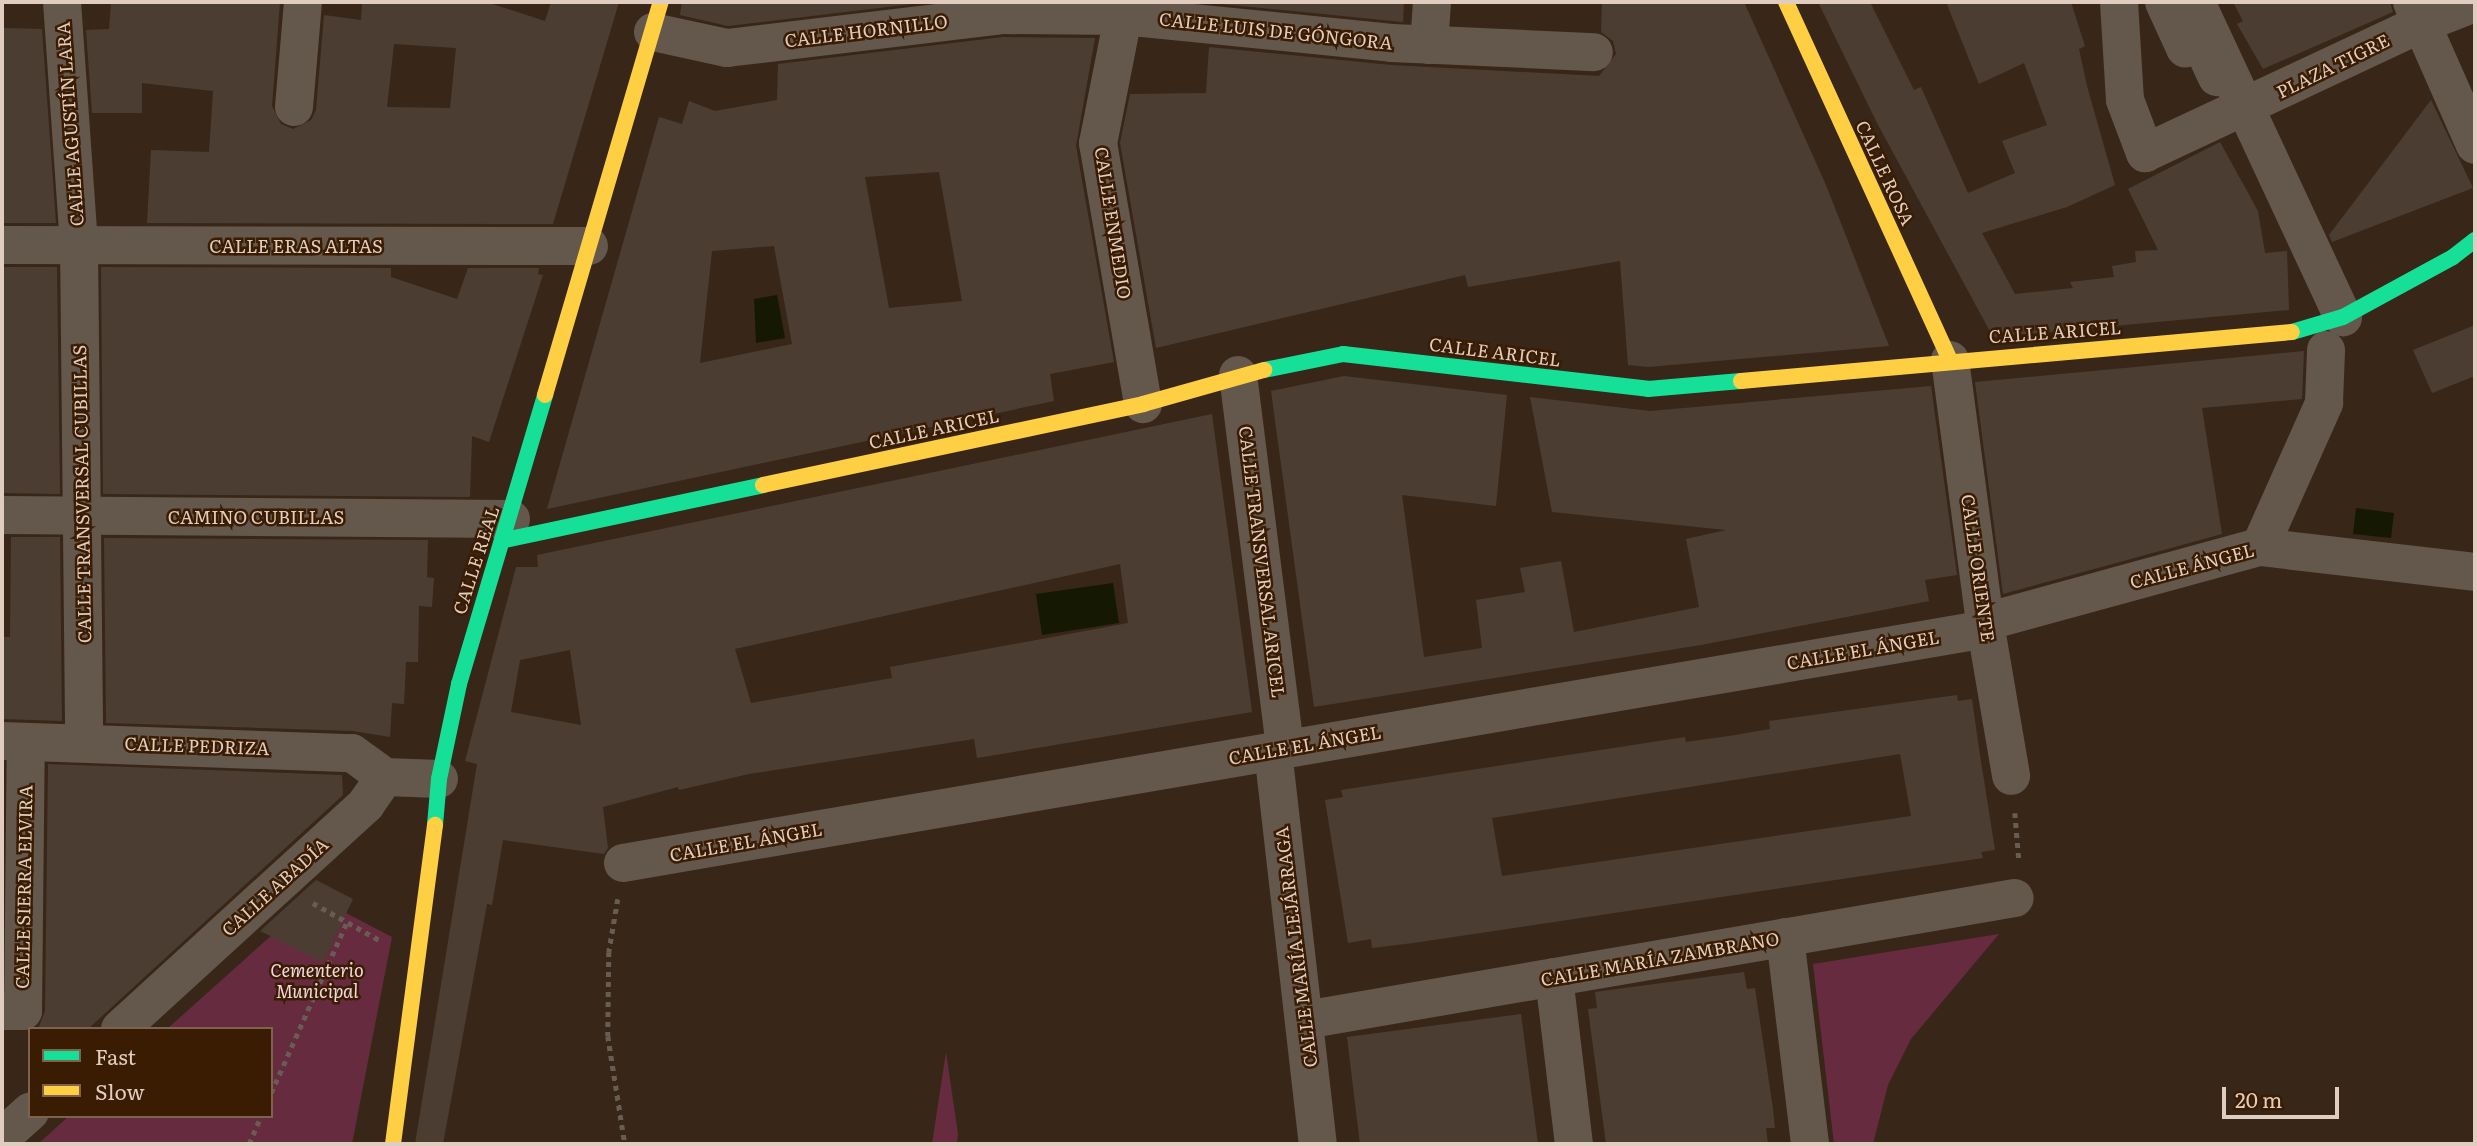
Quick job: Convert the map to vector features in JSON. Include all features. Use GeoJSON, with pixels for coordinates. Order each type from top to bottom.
{"type":"FeatureCollection","features":[{"type":"Feature","properties":{"kind":"street","name":"CALLE AGUSTÍN LARA"},"geometry":{"type":"LineString","coordinates":[[62,2],[79,246]]}},
{"type":"Feature","properties":{"kind":"street"},"geometry":{"type":"LineString","coordinates":[[294,107],[303,2]]}},
{"type":"Feature","properties":{"kind":"street"},"geometry":{"type":"LineString","coordinates":[[1429,45],[1432,2]]}},
{"type":"Feature","properties":{"kind":"street","name":"CALLE ROSA"},"geometry":{"type":"LineString","coordinates":[[1786,2],[1950,360]]}},
{"type":"Feature","properties":{"kind":"street","name":"PLAZA TIGRE"},"geometry":{"type":"LineString","coordinates":[[2119,2],[2125,100],[2145,153],[2245,108],[2416,13],[2475,3]]}},
{"type":"Feature","properties":{"kind":"street"},"geometry":{"type":"LineString","coordinates":[[2131,2],[2137,95],[2148,125],[2160,130],[2228,100],[2200,41],[2185,48],[2164,2]]}},
{"type":"Feature","properties":{"kind":"street"},"geometry":{"type":"LineString","coordinates":[[2196,2],[2245,108],[2335,333],[2325,403],[2260,547]]}},
{"type":"Feature","properties":{"kind":"street","name":"CALLE LUIS DE GÓNGORA"},"geometry":{"type":"LineString","coordinates":[[1124,9],[1429,45],[1594,52]]}},
{"type":"Feature","properties":{"kind":"street","name":"CALLE HORNILLO"},"geometry":{"type":"LineString","coordinates":[[657,17],[727,48],[1002,15],[1124,9]]}},
{"type":"Feature","properties":{"kind":"street","name":"CALLE ENMEDIO"},"geometry":{"type":"LineString","coordinates":[[1124,9],[1098,144],[1143,404]]}},
{"type":"Feature","properties":{"kind":"street"},"geometry":{"type":"LineString","coordinates":[[2416,13],[2475,145]]}},
{"type":"Feature","properties":{"kind":"street","name":"CALLE REAL"},"geometry":{"type":"LineString","coordinates":[[393,1144],[432,867],[439,779],[459,684],[487,584],[508,530],[657,17]]}},
{"type":"Feature","properties":{"kind":"street","name":"CALLE ARICEL"},"geometry":{"type":"LineString","coordinates":[[508,530],[1143,404],[1238,375],[1343,354],[1648,389],[1950,360],[2289,333],[2335,333],[2475,240]]}},
{"type":"Feature","properties":{"kind":"street","name":"CALLE ERAS ALTAS"},"geometry":{"type":"LineString","coordinates":[[2,246],[589,246]]}},
{"type":"Feature","properties":{"kind":"street","name":"CALLE TRANSVERSAL CUBILLAS"},"geometry":{"type":"LineString","coordinates":[[79,246],[84,742]]}},
{"type":"Feature","properties":{"kind":"street","name":"CALLE ORIENTE"},"geometry":{"type":"LineString","coordinates":[[1950,360],[1991,624],[2011,776]]}},
{"type":"Feature","properties":{"kind":"street","name":"CALLE TRANSVERSAL ARICEL"},"geometry":{"type":"LineString","coordinates":[[1238,375],[1279,750]]}},
{"type":"Feature","properties":{"kind":"street","name":"CAMINO CUBILLAS"},"geometry":{"type":"LineString","coordinates":[[2,515],[508,530]]}},
{"type":"Feature","properties":{"kind":"street","name":"CALLE ÁNGEL"},"geometry":{"type":"LineString","coordinates":[[1991,624],[2260,547],[2475,572]]}},
{"type":"Feature","properties":{"kind":"street","name":"CALLE EL ÁNGEL"},"geometry":{"type":"LineString","coordinates":[[623,863],[1991,624]]}},
{"type":"Feature","properties":{"kind":"street","name":"CALLE PEDRIZA"},"geometry":{"type":"LineString","coordinates":[[14,742],[84,742],[352,753],[385,777]]}},
{"type":"Feature","properties":{"kind":"street","name":"CALLE SIERRA ELVIRA"},"geometry":{"type":"LineString","coordinates":[[2,1011],[23,1011],[14,742]]}},
{"type":"Feature","properties":{"kind":"street","name":"CALLE MARÍA LEJÁRRAGA"},"geometry":{"type":"LineString","coordinates":[[1279,750],[1318,1144]]}},
{"type":"Feature","properties":{"kind":"street"},"geometry":{"type":"LineString","coordinates":[[385,777],[439,779]]}},
{"type":"Feature","properties":{"kind":"street","name":"CALLE ABADÍA"},"geometry":{"type":"LineString","coordinates":[[122,1027],[366,804],[385,777]]}},
{"type":"Feature","properties":{"kind":"street","name":"CALLE MARÍA ZAMBRANO"},"geometry":{"type":"LineString","coordinates":[[1305,1020],[2015,898]]}},
{"type":"Feature","properties":{"kind":"street"},"geometry":{"type":"LineString","coordinates":[[1785,937],[1810,1144]]}},
{"type":"Feature","properties":{"kind":"street"},"geometry":{"type":"LineString","coordinates":[[1553,977],[1574,1144]]}},
{"type":"Feature","properties":{"kind":"street"},"geometry":{"type":"LineString","coordinates":[[2,1137],[28,1114]]}},
{"type":"Feature","properties":{"kind":"path"},"geometry":{"type":"LineString","coordinates":[[2011,776],[2021,877],[2015,898]]}},
{"type":"Feature","properties":{"kind":"path"},"geometry":{"type":"LineString","coordinates":[[623,863],[609,951],[608,1036],[625,1144]]}},
{"type":"Feature","properties":{"kind":"path"},"geometry":{"type":"LineString","coordinates":[[307,897],[346,924],[390,946]]}},
{"type":"Feature","properties":{"kind":"path"},"geometry":{"type":"LineString","coordinates":[[273,1088],[346,924]]}},
{"type":"Feature","properties":{"kind":"path"},"geometry":{"type":"LineString","coordinates":[[249,1144],[260,1118]]}},
{"type":"Feature","properties":{"kind":"green space","name":"Cementerio Municipal"},"geometry":{"type":"Polygon","coordinates":[[[323,901],[392,937],[352,1144],[38,1144],[67,1118],[273,1118],[273,1027],[169,1027],[301,909],[323,901]]]}},
{"type":"Feature","properties":{"kind":"green space"},"geometry":{"type":"Polygon","coordinates":[[[1999,934],[1911,1039],[1888,1085],[1873,1144],[1834,1144],[1813,964],[1999,934]]]}},
{"type":"Feature","properties":{"kind":"green space"},"geometry":{"type":"Polygon","coordinates":[[[946,1052],[958,1134],[957,1144],[932,1144],[946,1052]]]}},
{"type":"Feature","properties":{"kind":"shaded area"},"geometry":{"type":"Polygon","coordinates":[[[777,295],[785,338],[756,343],[754,299],[777,295]]]}},
{"type":"Feature","properties":{"kind":"shaded area"},"geometry":{"type":"Polygon","coordinates":[[[2356,508],[2394,513],[2391,538],[2353,534],[2356,508]]]}},
{"type":"Feature","properties":{"kind":"shaded area"},"geometry":{"type":"Polygon","coordinates":[[[1113,583],[1119,623],[1042,635],[1036,594],[1113,583]]]}},
{"type":"Feature","properties":{"kind":"building"},"geometry":{"type":"Polygon","coordinates":[[[111,2],[280,2],[272,106],[281,124],[293,129],[311,120],[316,110],[324,15],[361,20],[362,2],[486,2],[545,21],[551,2],[619,2],[553,224],[147,223],[151,150],[209,152],[213,91],[142,83],[142,113],[92,113],[86,30],[109,29],[111,2]],[[394,44],[387,107],[450,108],[456,48],[394,44]]]}},
{"type":"Feature","properties":{"kind":"building"},"geometry":{"type":"Polygon","coordinates":[[[682,2],[929,2],[728,26],[680,15],[682,2]]]}},
{"type":"Feature","properties":{"kind":"building"},"geometry":{"type":"Polygon","coordinates":[[[1404,2],[1403,22],[1211,3],[1404,2]]]}},
{"type":"Feature","properties":{"kind":"building"},"geometry":{"type":"Polygon","coordinates":[[[1602,2],[1744,2],[1826,185],[1889,346],[1648,367],[1628,365],[1620,261],[1468,287],[1465,275],[1156,348],[1120,143],[1130,94],[1206,93],[1209,47],[1391,65],[1599,76],[1616,54],[1613,41],[1601,32],[1602,2]]]}},
{"type":"Feature","properties":{"kind":"building"},"geometry":{"type":"Polygon","coordinates":[[[1818,2],[1870,2],[1914,90],[1921,87],[1968,193],[2015,173],[2002,141],[2047,125],[2024,63],[1979,84],[1946,2],[2071,2],[2085,46],[2079,49],[2087,86],[2115,185],[2067,207],[1982,233],[2015,294],[2073,288],[2070,282],[2114,277],[2112,266],[2136,262],[2135,251],[2158,250],[2128,189],[2220,142],[2258,211],[2265,253],[2287,251],[2289,310],[1993,337],[1877,123],[1818,2]]]}},
{"type":"Feature","properties":{"kind":"building"},"geometry":{"type":"Polygon","coordinates":[[[2233,2],[2390,2],[2393,12],[2263,69],[2237,24],[2243,21],[2233,2]]]}},
{"type":"Feature","properties":{"kind":"building"},"geometry":{"type":"Polygon","coordinates":[[[2,28],[42,29],[56,223],[2,223],[2,28]]]}},
{"type":"Feature","properties":{"kind":"building"},"geometry":{"type":"Polygon","coordinates":[[[1003,37],[1095,38],[1076,146],[1114,362],[1050,374],[1054,401],[547,509],[659,117],[682,124],[689,101],[715,111],[777,100],[778,64],[1003,37]],[[939,172],[865,177],[889,308],[962,301],[939,172]],[[774,246],[712,251],[700,363],[792,344],[774,246]]]}},
{"type":"Feature","properties":{"kind":"building"},"geometry":{"type":"Polygon","coordinates":[[[2431,100],[2473,188],[2332,242],[2329,235],[2431,100]]]}},
{"type":"Feature","properties":{"kind":"building"},"geometry":{"type":"Polygon","coordinates":[[[2,267],[57,267],[60,494],[2,493],[2,267]]]}},
{"type":"Feature","properties":{"kind":"building"},"geometry":{"type":"Polygon","coordinates":[[[101,267],[391,268],[391,277],[457,299],[468,268],[539,268],[538,274],[543,275],[489,442],[472,436],[470,497],[103,494],[101,267]]]}},
{"type":"Feature","properties":{"kind":"building"},"geometry":{"type":"Polygon","coordinates":[[[2475,325],[2475,376],[2432,393],[2413,350],[2475,325]]]}},
{"type":"Feature","properties":{"kind":"building"},"geometry":{"type":"Polygon","coordinates":[[[2304,351],[2302,399],[2202,408],[2222,534],[2003,594],[1975,382],[2304,351]]]}},
{"type":"Feature","properties":{"kind":"building"},"geometry":{"type":"Polygon","coordinates":[[[1344,376],[1507,395],[1496,506],[1402,495],[1424,657],[1482,648],[1476,600],[1525,592],[1520,568],[1561,561],[1574,632],[1699,607],[1686,539],[1726,530],[1552,512],[1530,397],[1650,411],[1931,386],[1957,575],[1925,580],[1929,601],[1701,645],[1314,707],[1271,391],[1344,376]]]}},
{"type":"Feature","properties":{"kind":"building"},"geometry":{"type":"Polygon","coordinates":[[[1212,414],[1252,712],[977,758],[974,739],[749,774],[679,790],[678,787],[603,807],[608,848],[604,854],[503,840],[492,905],[487,904],[443,1144],[415,1144],[477,764],[465,761],[516,567],[538,567],[537,555],[1212,414]],[[1120,564],[735,649],[751,703],[892,678],[890,667],[1128,623],[1120,564]],[[570,650],[520,660],[511,712],[581,725],[570,650]]]}},
{"type":"Feature","properties":{"kind":"building"},"geometry":{"type":"Polygon","coordinates":[[[11,537],[60,537],[62,721],[2,719],[2,637],[10,637],[11,537]]]}},
{"type":"Feature","properties":{"kind":"building"},"geometry":{"type":"Polygon","coordinates":[[[104,538],[428,540],[427,577],[434,578],[432,607],[419,606],[418,662],[406,662],[404,704],[392,703],[390,737],[353,731],[106,723],[104,538]]]}},
{"type":"Feature","properties":{"kind":"building"},"geometry":{"type":"Polygon","coordinates":[[[1957,695],[1958,701],[1972,699],[1995,850],[1981,852],[1983,858],[1413,943],[1372,948],[1371,939],[1348,943],[1325,800],[1343,797],[1341,790],[1685,737],[1686,742],[1729,736],[1770,729],[1769,721],[1957,695]],[[1900,754],[1492,818],[1502,876],[1911,816],[1900,754]]]}},
{"type":"Feature","properties":{"kind":"building"},"geometry":{"type":"Polygon","coordinates":[[[48,764],[342,775],[343,795],[90,1027],[39,1027],[45,1011],[48,764]]]}},
{"type":"Feature","properties":{"kind":"building"},"geometry":{"type":"Polygon","coordinates":[[[316,880],[353,899],[323,962],[260,931],[316,880]]]}},
{"type":"Feature","properties":{"kind":"building"},"geometry":{"type":"Polygon","coordinates":[[[1744,972],[1747,989],[1755,988],[1773,1109],[1775,1128],[1766,1128],[1768,1144],[1606,1144],[1588,1009],[1597,1008],[1595,992],[1744,972]]]}},
{"type":"Feature","properties":{"kind":"building"},"geometry":{"type":"Polygon","coordinates":[[[1521,1014],[1538,1144],[1360,1144],[1347,1037],[1521,1014]]]}},
{"type":"Feature","properties":{"kind":"traffic: fast"},"geometry":{"type":"LineString","coordinates":[[2292,332],[2343,317],[2453,257],[2475,240]]}},
{"type":"Feature","properties":{"kind":"traffic: fast"},"geometry":{"type":"LineString","coordinates":[[1264,370],[1343,354],[1648,389],[1741,381]]}},
{"type":"Feature","properties":{"kind":"traffic: fast"},"geometry":{"type":"LineString","coordinates":[[435,825],[439,779],[459,684],[545,395]]}},
{"type":"Feature","properties":{"kind":"traffic: fast"},"geometry":{"type":"LineString","coordinates":[[505,540],[763,485]]}},
{"type":"Feature","properties":{"kind":"traffic: slow"},"geometry":{"type":"LineString","coordinates":[[545,395],[661,2]]}},
{"type":"Feature","properties":{"kind":"traffic: slow"},"geometry":{"type":"LineString","coordinates":[[1786,2],[1950,360]]}},
{"type":"Feature","properties":{"kind":"traffic: slow"},"geometry":{"type":"LineString","coordinates":[[1741,381],[2292,332]]}},
{"type":"Feature","properties":{"kind":"traffic: slow"},"geometry":{"type":"LineString","coordinates":[[763,485],[1143,404],[1264,370]]}},
{"type":"Feature","properties":{"kind":"traffic: slow"},"geometry":{"type":"LineString","coordinates":[[393,1144],[435,825]]}}]}
